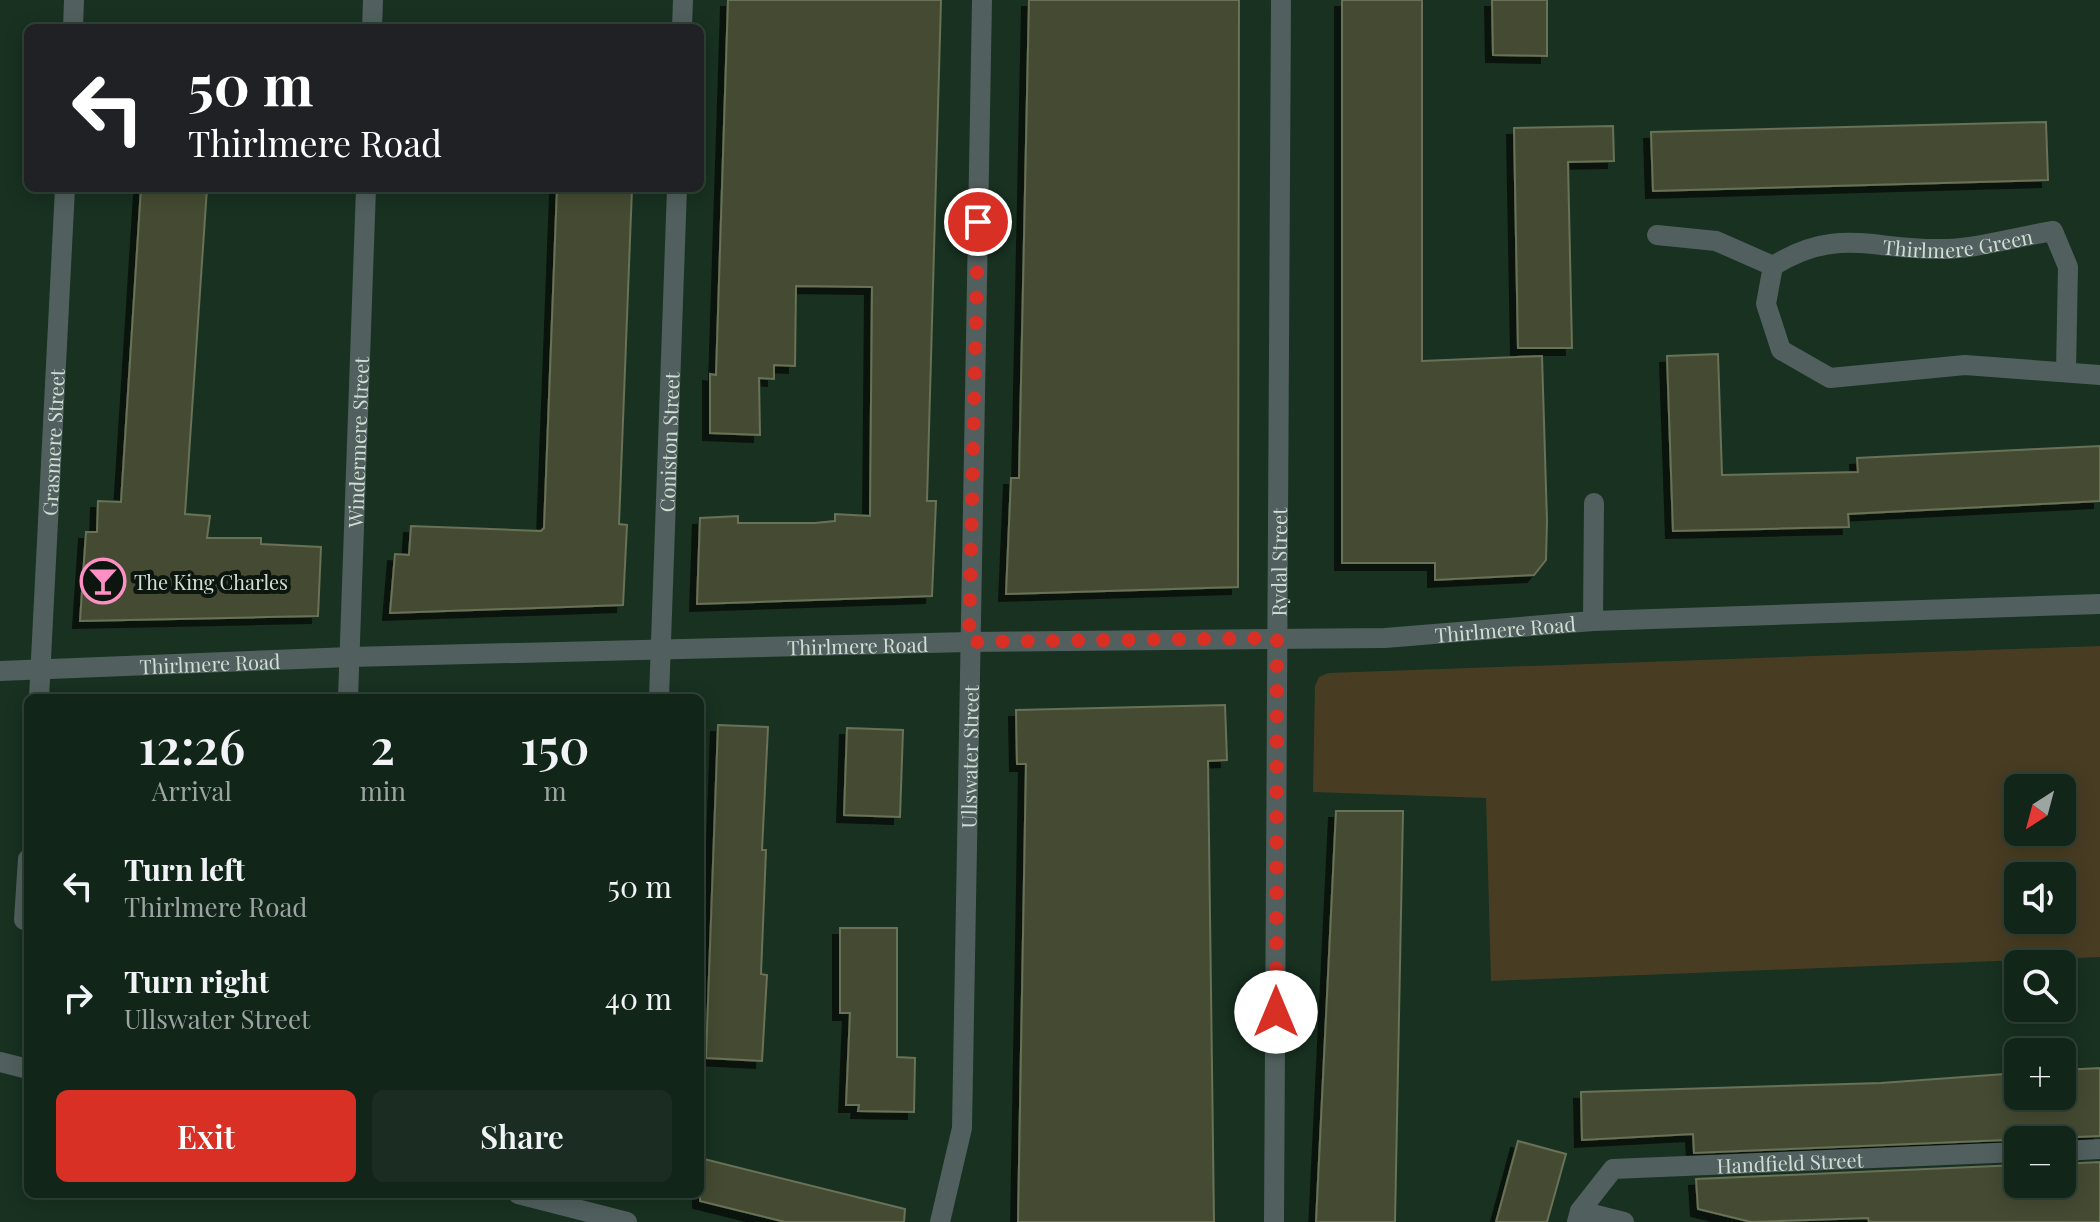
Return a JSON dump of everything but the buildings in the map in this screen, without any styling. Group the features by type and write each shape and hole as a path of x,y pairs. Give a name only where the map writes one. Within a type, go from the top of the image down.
{"street":[{"path":"73,24 74,0"},
{"path":"372,24 373,0"},
{"path":"682,24 683,0"},
{"name":"Ullswater Street","path":"940,1222 962,1128 982,0"},
{"name":"Rydal Street","path":"1274,1222 1281,0"},
{"name":"Grasmere Street","path":"39,694 65,192"},
{"name":"Windermere Street","path":"348,694 366,192"},
{"name":"Coniston Street","path":"659,694 677,192"},
{"name":"Thirlmere Green","path":"1773,266 1801,248 1851,240 1937,250 2053,231 2068,267 2066,370"},
{"path":"1657,235 1716,241 1773,266 1766,304 1781,350 1830,378 1965,365 2066,370 2100,375"},
{"path":"1593,621 1594,503"},
{"name":"Thirlmere Road","path":"0,671 661,649 1385,638 1593,621 2100,604"},
{"path":"0,1062 24,1068"},
{"path":"2076,1150 2100,1149"},
{"name":"Handfield Street","path":"1579,1217 1613,1169 2004,1153"},
{"path":"534,1198 627,1222"},
{"path":"1579,1217 1624,1222"}],"shaded area":[{"path":"2100,646 2100,957 2076,958 2076,950 2004,950 2004,961 1491,981 1486,798 1313,792 1315,686 1319,677 1328,673"}],"place":[{"name":"The King Charles","path":"103,581"}],"route":[{"path":"978,222 969,642 1277,638 1276,1012"}]}
